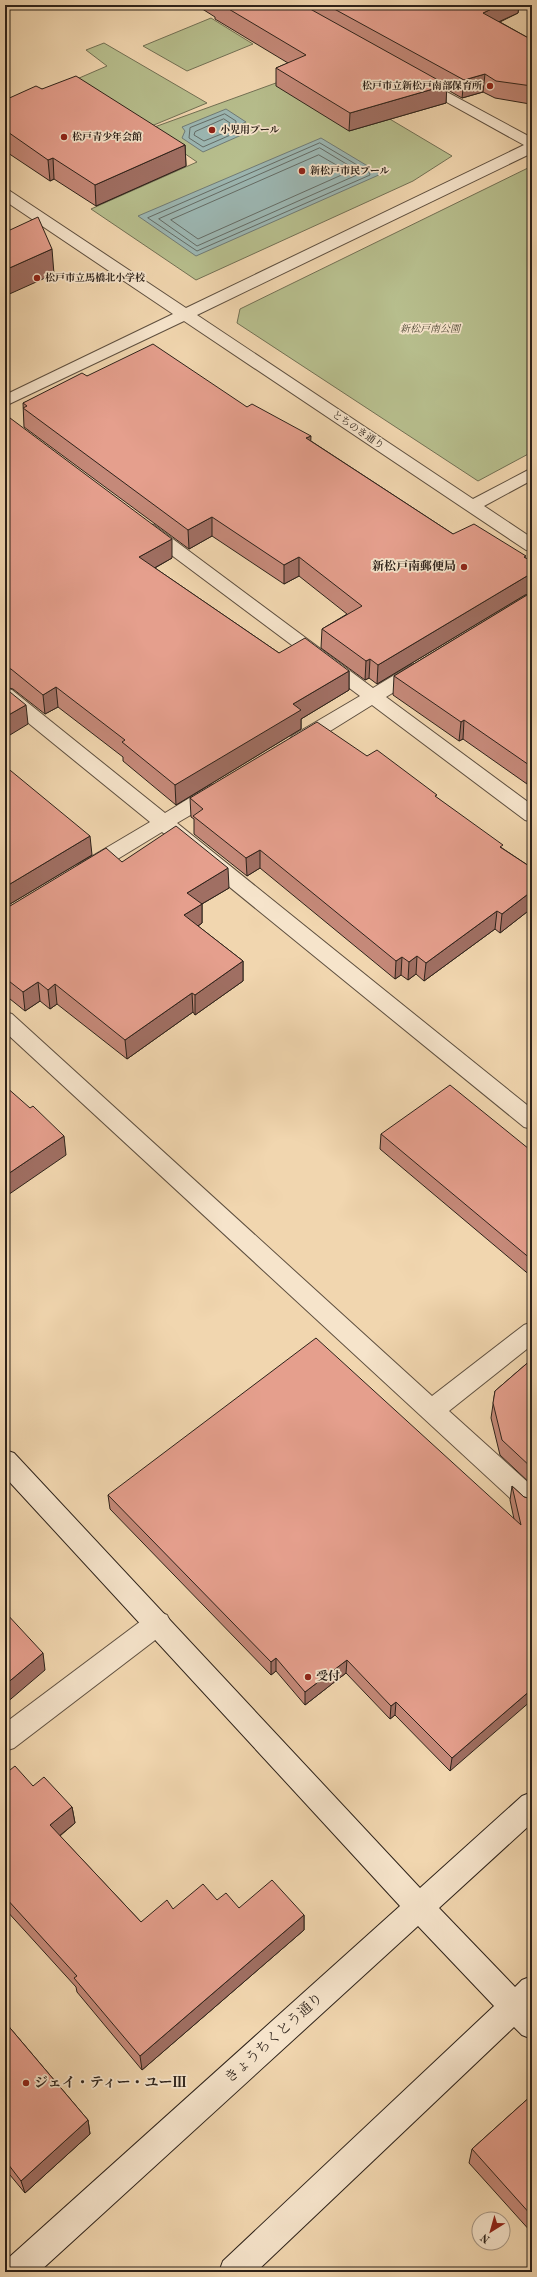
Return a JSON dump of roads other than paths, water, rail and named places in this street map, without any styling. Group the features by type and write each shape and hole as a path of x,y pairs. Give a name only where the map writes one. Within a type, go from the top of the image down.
{"street":[{"path":"407,74 532,145"},
{"path":"5,401 532,145"},
{"name":"とちのき通り","path":"5,194 532,546"},
{"path":"472,506 532,473"},
{"path":"132,517 532,815"},
{"path":"285,749 432,660"},
{"path":"5,694 532,1122"},
{"path":"71,879 231,782"},
{"path":"5,1020 532,1502"},
{"path":"432,1410 532,1332"},
{"path":"5,1460 158,1623 419,1906 526,2007 234,2272"},
{"path":"5,1740 158,1623"},
{"name":"きょうちくとう通り","path":"16,2272 532,1805"}],"water":[{"name":"小児用プール","path":"226,109 246,122 239,125 238,128 246,133 203,152 182,138 185,131 182,127"},
{"path":"321,138 381,174 196,256 138,216"}],"place":[{"name":"松戸市立新松戸南部保育所","path":"490,86"},
{"name":"小児用プール","path":"212,130"},
{"name":"松戸青少年会館","path":"64,137"},
{"name":"新松戸市民プール","path":"302,171"},
{"name":"松戸市立馬橋北小学校","path":"37,278"},
{"name":"新松戸南郵便局","path":"464,567"},
{"name":"受付","path":"308,1677"},
{"name":"ジェイ・ティー・ユーⅢ","path":"26,2083"}],"park label":[{"name":"新松戸南公園","path":"430,329"}]}
